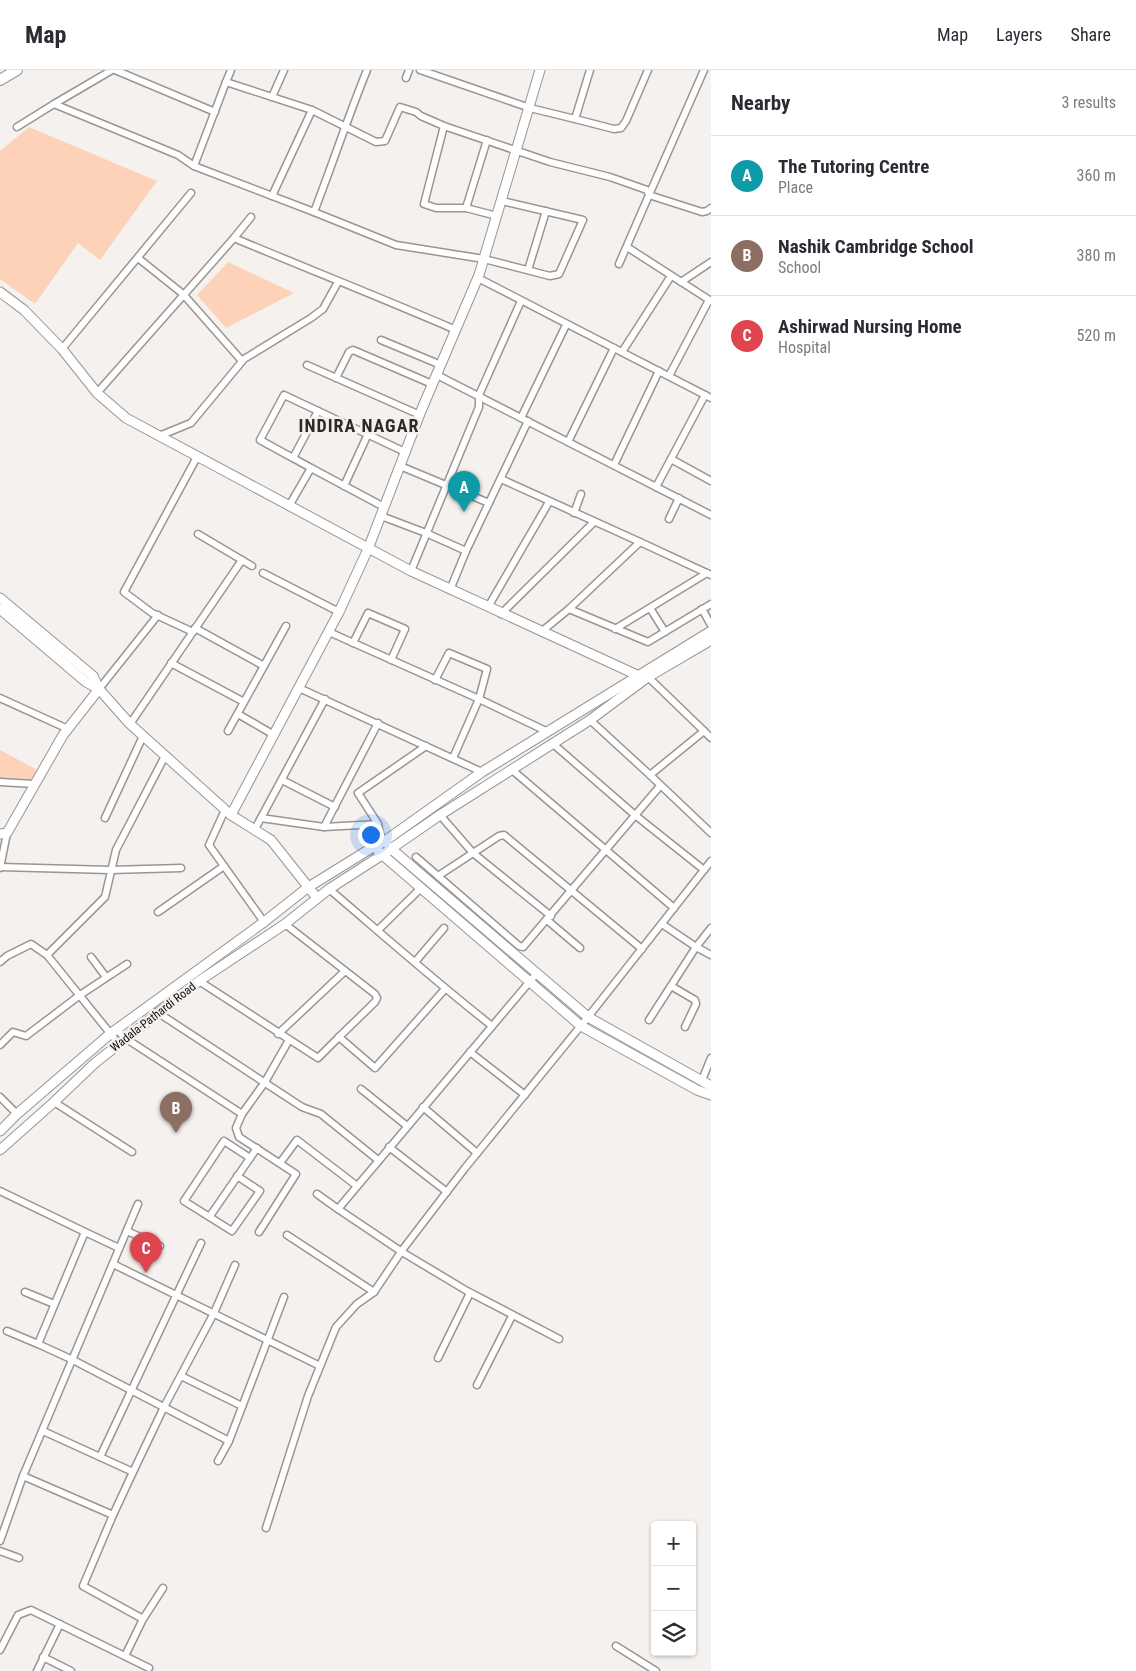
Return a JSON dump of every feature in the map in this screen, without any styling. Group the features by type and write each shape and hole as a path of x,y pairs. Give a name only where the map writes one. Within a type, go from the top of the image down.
{"main road":[{"path":"0,80 17,70"},
{"path":"228,812 300,688 339,612 368,549 432,384 478,278 540,70"},
{"path":"0,292 24,310 62,349 97,393 126,418 411,571 643,678"},
{"path":"0,598 93,676 99,689 130,724 165,756 228,812 271,840 307,888 317,898"},
{"path":"0,609 86,682 99,689"},
{"path":"643,678 711,631"},
{"path":"643,678 711,640"},
{"name":"Wadala-Pathardi Road","path":"0,1150 95,1062 199,981 285,924 328,889 590,720 643,678"},
{"name":"Wadala-Pathardi Road","path":"0,1131 17,1114 113,1032 264,922 307,888 377,845 482,772 643,678"},
{"path":"3,834 68,729 99,689"},
{"path":"377,845 392,849 588,1017 711,1086"},
{"path":"377,845 382,855 581,1026 697,1090 711,1095"}],"street":[{"path":"17,127 114,70 215,112"},
{"path":"194,166 231,70"},
{"path":"272,97 284,70"},
{"path":"314,212 341,140 344,126 367,70"},
{"path":"406,78 409,70"},
{"path":"420,70 530,108 614,129 621,128 648,70"},
{"path":"574,119 590,70"},
{"path":"619,264 704,70"},
{"path":"226,82 312,110 376,142 385,141 400,107 416,112 444,126 550,162 610,177 647,190 649,194 702,212 711,208"},
{"path":"54,104 158,146 178,155 194,166 396,245 484,259 550,276 559,274 583,220 502,201"},
{"path":"272,196 312,110"},
{"path":"444,126 424,204 436,208 466,208 497,216"},
{"path":"466,208 487,140"},
{"path":"62,349 191,193"},
{"path":"528,270 546,211"},
{"path":"97,393 251,217"},
{"path":"234,238 338,282 390,301 456,330"},
{"path":"627,247 710,301 669,376"},
{"path":"138,258 183,294 242,361"},
{"path":"681,282 711,262"},
{"path":"622,352 671,276"},
{"path":"478,278 708,396 656,487"},
{"path":"159,436 191,423 242,361 323,309 338,282"},
{"path":"411,571 479,407 479,396 521,301"},
{"path":"450,590 466,551 501,479 566,324"},
{"path":"381,340 441,365"},
{"path":"568,442 614,348"},
{"path":"336,378 349,352 353,350 432,384"},
{"path":"307,365 420,415"},
{"path":"614,465 659,372"},
{"path":"437,374 711,515"},
{"path":"405,452 284,395 260,440 344,486 382,511 466,551"},
{"path":"293,458 318,411"},
{"path":"344,486 368,434"},
{"path":"197,457 124,592 158,615 194,630 264,666"},
{"path":"671,459 711,480"},
{"path":"400,466 489,503"},
{"path":"289,506 311,468"},
{"path":"501,479 709,574"},
{"path":"574,513 581,494"},
{"path":"669,519 679,498"},
{"path":"488,608 549,502"},
{"path":"501,614 594,522"},
{"path":"198,534 252,566"},
{"path":"541,632 569,609 640,542"},
{"path":"130,724 242,560"},
{"path":"263,573 339,612"},
{"path":"615,629 709,574"},
{"path":"569,609 648,642 711,604"},
{"path":"650,608 665,632"},
{"path":"702,609 711,625"},
{"path":"354,643 368,613 405,629 391,660"},
{"path":"99,689 158,615"},
{"path":"228,731 286,626"},
{"path":"329,632 479,698 548,732"},
{"path":"435,680 449,653 487,670 479,698 452,758"},
{"path":"171,664 244,702"},
{"path":"643,678 711,738"},
{"path":"300,688 482,772"},
{"path":"0,698 68,729"},
{"path":"255,829 325,700"},
{"path":"238,714 274,735"},
{"path":"590,720 711,833"},
{"path":"324,827 378,724"},
{"path":"650,775 704,731"},
{"path":"104,818 143,736"},
{"path":"552,743 635,815 704,870"},
{"path":"358,793 426,746"},
{"path":"47,955 105,896 116,850 165,756"},
{"path":"512,769 674,908"},
{"path":"282,780 335,807"},
{"path":"0,782 34,784"},
{"path":"348,782 358,793 378,824 377,845"},
{"path":"416,857 522,947 525,946 549,918 660,786"},
{"path":"228,812 209,845 264,922"},
{"path":"440,815 473,853 549,918 580,948"},
{"path":"261,818 324,827 378,824"},
{"path":"3,834 0,867 110,870 181,868"},
{"path":"438,876 499,836 504,835 642,949"},
{"path":"266,1528 308,1396 336,1327 357,1304 374,1292 477,1153 711,862"},
{"path":"158,912 224,866"},
{"path":"378,930 420,888"},
{"path":"328,889 445,989 492,1026"},
{"path":"199,981 278,1034 318,1058 376,1002 377,998 375,994 285,924"},
{"path":"662,924 711,955"},
{"path":"415,962 444,928"},
{"path":"649,1020 696,947 711,928"},
{"path":"0,962 7,956 31,944 47,955 122,1041 242,1114"},
{"path":"91,957 106,977"},
{"path":"0,1045 13,1032 26,1036 80,995 126,964"},
{"path":"278,1034 345,971"},
{"path":"338,1209 537,973"},
{"path":"671,986 696,1000 696,1004 685,1027"},
{"path":"338,1037 375,1068 445,989"},
{"path":"157,1012 302,1107 321,1114 378,1160"},
{"path":"259,1232 296,1174 239,1137 236,1128 242,1114 289,1040"},
{"path":"470,1052 525,1095"},
{"path":"702,1080 711,1058"},
{"path":"361,1089 407,1126"},
{"path":"0,1097 17,1114"},
{"path":"54,1102 132,1152"},
{"path":"423,1107 477,1153"},
{"path":"280,1163 297,1140 357,1186"},
{"path":"237,1176 260,1191 232,1231 184,1200 224,1141 250,1158"},
{"path":"389,1147 447,1192"},
{"path":"210,1216 257,1148"},
{"path":"0,1191 119,1248"},
{"path":"317,1194 402,1252 470,1293 558,1339"},
{"path":"0,1541 24,1476 138,1204"},
{"path":"127,1231 160,1246"},
{"path":"38,1344 85,1232"},
{"path":"286,1235 374,1292"},
{"path":"100,1456 201,1243"},
{"path":"113,1264 320,1366"},
{"path":"143,1619 83,1586 133,1472 164,1407 214,1313 235,1264"},
{"path":"25,1292 54,1304"},
{"path":"438,1358 470,1293"},
{"path":"218,1461 229,1441 284,1297"},
{"path":"477,1385 512,1316"},
{"path":"7,1331 73,1360 229,1441"},
{"path":"181,1376 242,1406"},
{"path":"43,1431 133,1472"},
{"path":"24,1476 113,1515"},
{"path":"0,1551 19,1558"},
{"path":"125,1656 143,1619 163,1588"},
{"path":"0,1650 18,1615 31,1610 149,1668"},
{"path":"36,1671 60,1624"},
{"path":"616,1646 656,1671"},
{"path":"44,1657 71,1671"}],"shaded area":[{"path":"29,127 157,181 100,260 78,243 35,304 0,279 0,151"},
{"path":"228,262 294,293 226,328 197,295"},
{"path":"0,750 41,772 34,784 0,782"}],"place":[{"name":"The Tutoring Centre","path":"464,512"},
{"name":"Nashik Cambridge School","path":"176,1133"},
{"name":"Ashirwad Nursing Home","path":"146,1273"}],"district":[{"name":"INDIRA NAGAR","path":"359,426"}]}
